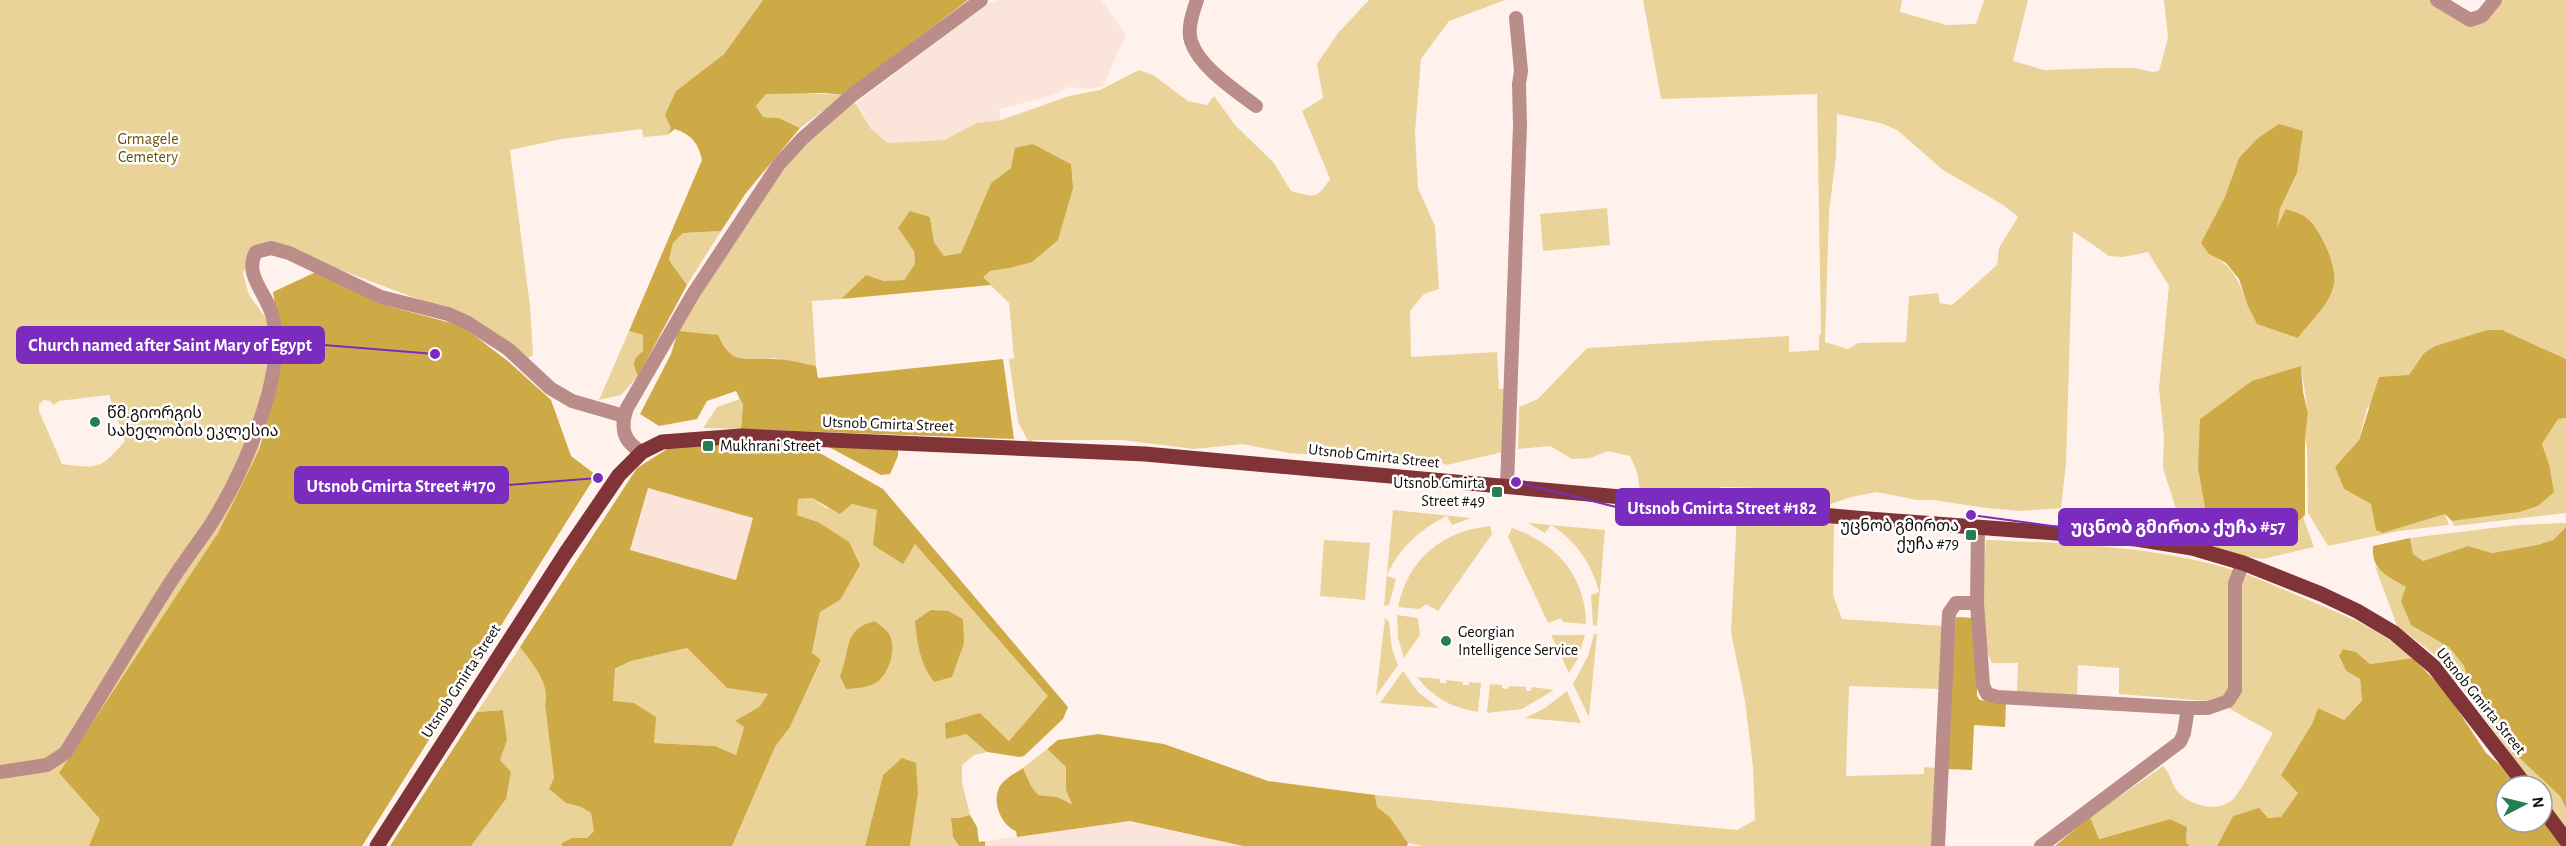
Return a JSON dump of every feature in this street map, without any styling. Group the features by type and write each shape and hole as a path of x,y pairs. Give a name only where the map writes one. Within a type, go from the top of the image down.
{"main road":[{"name":"Utsnob Gmirta Street","path":"377,846 600,500 619,475 642,452 662,442 732,436 1156,454 2136,539 2192,548 2243,563 2321,594 2357,611 2394,633 2434,667 2517,774"},
{"path":"2554,824 2566,840"}],"street":[{"path":"642,452 634,448 625,437 624,416 693,294 779,164 802,139 851,96 981,0"},
{"path":"1197,0 1190,24 1191,41 1210,70 1256,106"},
{"path":"2437,0 2470,20 2482,16 2495,0"},
{"path":"1507,486 1520,126 1521,71 1516,18"},
{"path":"0,772 47,765 65,753 171,580 210,525 239,473 252,444 268,393 274,358 274,322 268,299 251,269 251,261 256,252 271,248 289,253 381,297 448,314 468,323 508,349 550,388 572,401 624,416"},
{"path":"1978,527 1977,603 1983,685 1984,690 1991,696 2188,708 2208,708 2228,701 2235,690 2235,583 2243,563"},
{"path":"1938,846 1948,613 1956,603 1977,603"},
{"path":"2041,846 2180,742 2184,733 2188,708"}],"shaded area":[{"path":"763,0 968,0 844,95 766,94 756,106 763,117 779,118 800,128 746,193 721,231 683,233 673,243 669,260 687,285 638,376 634,362 643,351 643,335 629,331 702,160 696,144 686,134 675,129 667,135 671,128 665,115 676,91 724,54"},
{"path":"998,0 1101,0 1126,34 1103,86 1088,89 1068,87 1050,96 999,109 1001,120 977,123 944,140 888,143 871,129 856,103 987,4"},
{"path":"2279,124 2303,131 2297,173 2280,209 2277,227 2286,209 2310,221 2326,246 2334,275 2329,298 2298,338 2257,324 2247,304 2239,279 2226,263 2209,254 2201,243 2224,199 2239,158 2258,138"},
{"path":"1033,144 1071,164 1073,188 1058,240 1032,262 990,271 983,277 991,285 841,299 866,275 884,281 904,280 915,264 914,251 898,228 910,211 930,217 934,242 944,256 961,253 991,183 1011,168 1015,148"},
{"path":"320,270 388,306 462,326 509,362 551,400 571,456 596,475 362,846 89,846 100,819 59,773 218,533 259,450 278,379 278,324 273,292"},
{"path":"2487,330 2502,330 2566,359 2566,418 2558,419 2542,444 2549,464 2554,492 2538,506 2520,512 2452,521 2445,514 2383,533 2376,530 2371,504 2344,489 2335,467 2359,440 2379,377 2409,375 2424,353 2435,346"},
{"path":"678,331 718,335 729,352 740,358 784,360 816,366 818,378 1003,359 1014,439 741,429 743,405 736,391 707,401 697,419 659,426 640,414 671,354"},
{"path":"2301,366 2303,392 2308,413 2305,439 2305,515 2281,538 2248,542 2208,524 2198,468 2200,419 2252,381"},
{"path":"804,444 883,489 1068,707 1063,719 1024,756 1019,757 987,752 966,734 946,739 945,723 980,713 1009,741 1048,696 915,544 903,564 873,545 877,510 852,504 840,514 812,498 798,499 797,515 818,522 849,542 860,565 840,600 820,612 812,653 821,660 790,727 775,747 732,846 562,846 562,843 572,838 587,838 594,831 591,813 581,807 566,803 549,789 554,778 545,689 535,667 520,647 637,468 672,446","holes":["648,488 753,518 736,580 630,550","687,648 727,688 768,694 759,707 735,721 744,727 736,755 715,746 654,743 656,717 634,703 613,701 615,669 631,661"]},
{"path":"827,446 898,449 898,456 890,474 881,475"},
{"path":"648,488 753,518 736,580 630,550"},
{"path":"2566,527 2566,808 2554,790 2554,774 2536,774 2513,752 2507,734 2471,688 2464,666 2450,648 2411,625 2401,601 2406,587 2378,567 2373,554 2373,546 2410,538 2413,554 2423,561 2468,546 2492,553 2553,540"},
{"path":"931,610 948,611 963,619 964,643 952,677 934,682 922,661 915,621"},
{"path":"1956,617 1976,618 1977,696 1980,700 2006,703 2005,727 1974,725 1972,770 1945,769"},
{"path":"875,621 888,632 891,639 892,652 889,666 875,683 846,689 840,676 850,641 858,629"},
{"path":"2343,649 2356,652 2370,664 2413,658 2446,692 2486,753 2507,774 2494,774 2494,834 2553,834 2562,846 2217,846 2233,816 2259,808 2268,818 2281,817 2298,793 2281,775 2312,724 2318,708 2344,720 2362,700 2360,679 2346,671 2339,656"},
{"path":"503,710 507,740 500,760 511,772 506,799 471,846 390,846 477,712"},
{"path":"1098,734 1164,744 1268,781 1375,795 1377,807 1390,817 1408,843 1407,846 1243,846 1130,821 1017,837 1016,831 1002,818 997,805 997,792 1002,783 1023,768 1038,795 1057,797 1072,804 1066,790 1066,767 1047,749 1058,740"},
{"path":"902,758 916,763 918,794 910,846 865,846 883,775"},
{"path":"970,815 977,827 979,842 985,841 985,846 959,846 953,837 951,818"},
{"path":"2090,817 2099,839 2170,819 2187,827 2186,843 2190,846 2055,846"},
{"path":"1130,821 1243,846 985,846 985,841"}],"green space":[{"name":"Grmagele Cemetery","path":"0,0 763,0 724,54 676,91 671,128 667,135 643,137 642,129 562,139 510,150 530,306 533,355 526,359 444,309 317,261 257,248 243,273 249,295 268,321 266,382 259,450 218,533 89,846 0,846","holes":["109,395 125,441 110,457 98,465 62,464 39,411 39,405 43,400 50,401 54,405 59,401"]},
{"path":"1369,0 1505,0 1449,21 1421,59 1415,132 1418,188 1435,226 1439,289 1424,294 1410,311 1411,357 1497,352 1499,389 1506,389 1503,452 1447,465 1430,457 1411,462 1289,453 1243,444 1194,449 1122,440 1033,440 1029,443 1018,422 1009,359 1014,358 1009,303 982,277 990,271 1010,268 1071,164 1033,144 1011,168 991,183 961,253 944,256 934,242 930,217 914,251 915,264 904,280 884,281 866,275 841,299 812,301 816,366 773,358 739,360 724,350 678,331 748,217 791,159 854,101 871,129 888,143 944,140 977,123 1001,120 1069,96 1100,90 1139,70 1153,75 1188,101 1207,105 1214,96 1235,125 1274,163 1291,191 1310,195 1318,194 1330,179 1302,111 1323,98 1317,64 1338,33"},
{"path":"1643,0 1902,0 1900,12 1947,25 1976,24 1984,0 2028,0 2013,61 2044,70 2135,68 2152,72 2159,71 2168,38 2164,0 2437,0 2470,20 2499,0 2566,0 2566,359 2501,330 2487,330 2435,346 2424,353 2409,375 2367,408 2359,440 2335,467 2344,489 2371,504 2383,533 2445,514 2449,525 2399,531 2328,546 2308,513 2305,439 2308,413 2301,366 2281,538 2303,517 2314,547 2262,559 2248,557 2181,536 2063,526 2064,508 2184,518 2176,509 2163,468 2164,437 2159,388 2169,286 2148,252 2123,257 2109,256 2073,231 2066,463 2061,508 2021,511 1986,508 1933,500 1917,500 1876,492 1828,505 1781,497 1760,488 1723,487 1693,492 1666,488 1640,491 1637,472 1630,456 1608,451 1590,458 1572,459 1550,446 1518,449 1519,407 1538,399 1587,348 1789,336 1789,352 1819,350 1819,335 1821,334 1817,94 1661,99","holes":["1837,114 1881,123 1897,130 1943,170 2003,205 2018,217 1999,248 1997,265 1952,305 1940,303 1938,293 1909,296 1906,342 1858,343 1848,349 1825,342 1829,212 1836,156","2239,158 2297,173 2280,209 2276,231 2323,307 2310,321 2247,304 2234,274 2209,254 2215,216 2224,199"]},
{"path":"777,92 844,95 800,128 779,118 763,117 756,106 766,94"},
{"path":"1607,208 1610,245 1543,251 1540,214"},
{"path":"721,231 687,285 669,260 673,243 683,233"},
{"path":"629,331 643,335 643,351 634,362 638,376 621,395 599,400"},
{"path":"740,399 743,405 741,429 703,428 717,407"},
{"path":"2566,418 2566,513 2454,526 2452,521 2520,512 2539,506 2549,464 2542,444 2558,419"},
{"path":"812,498 826,508 852,504 878,510 914,543 1049,696 1009,741 980,713 966,734 987,752 974,755 962,765 962,782 970,815 960,819 951,818 953,837 959,846 910,846 918,794 883,775 865,846 732,846 775,747 790,727 821,661 812,654 820,612 840,600 818,522 796,515 798,499"},
{"path":"1393,510 1471,518 1452,525 1447,516 1429,526 1405,547 1388,573 1387,576 1396,579 1389,605 1384,606"},
{"path":"1737,515 1834,523 1833,595 1842,619 1943,626 1939,689 1849,686 1846,776 1924,774 1924,767 1936,768 1932,846 1423,846 1408,843 1390,817 1377,807 1375,795 1737,830 1755,820 1753,767 1745,701 1731,632"},
{"path":"1528,523 1551,525 1545,533"},
{"path":"2566,523 2566,527 2553,540 2537,545 2492,553 2468,546 2423,561 2413,554 2410,538 2517,525"},
{"path":"1551,525 1605,530 1597,626 1593,625 1591,595 1599,592 1592,572 1582,554 1568,538"},
{"path":"1490,526 1492,534 1438,611 1426,604 1420,609 1398,607 1410,575 1430,550 1457,534"},
{"path":"1512,528 1542,543 1566,564 1581,591 1586,624 1563,622 1561,618 1548,623 1508,537"},
{"path":"1324,540 1370,543 1365,600 1320,596"},
{"path":"1986,540 2109,547 2170,555 2230,569 2362,624 2389,639 2413,658 2370,664 2356,652 2343,649 2339,657 2346,671 2360,679 2362,699 2344,720 2318,708 2312,724 2298,793 2281,818 2233,816 2217,846 2186,844 2187,827 2170,819 2098,839 2090,817 2163,766 2174,787 2184,798 2211,807 2231,801 2273,733 2230,709 2224,695 2207,701 2119,694 2119,668 2078,665 2077,695 2017,693 2018,663 1992,663 1987,651 1982,620"},
{"path":"2375,566 2406,587 2431,637 2450,648 2464,666 2471,688 2507,734 2513,752 2536,774 2525,774 2468,695 2435,655 2397,626"},
{"path":"1397,615 1418,618 1420,635 1404,658 1398,638"},
{"path":"1385,618 1389,622 1392,649 1398,665 1376,696"},
{"path":"1594,634 1597,634 1589,717 1573,684 1588,656"},
{"path":"1551,635 1585,635 1577,660 1569,673"},
{"path":"520,647 535,667 545,689 554,778 549,789 566,803 581,807 591,813 595,830 587,838 572,838 562,846 471,846 506,799 500,760 507,740 503,710 477,712"},
{"path":"687,648 727,688 769,694 759,707 736,721 744,727 736,755 715,746 654,743 613,701 615,670 631,661"},
{"path":"1403,671 1418,692 1439,708 1380,703"},
{"path":"1417,677 1440,679 1440,683 1446,683 1446,680 1463,682 1463,685 1469,685 1469,682 1481,683 1478,712 1444,701 1430,691"},
{"path":"1490,684 1502,685 1502,688 1508,689 1509,686 1526,687 1526,691 1531,691 1532,687 1554,690 1522,709 1487,713"},
{"path":"1567,691 1581,723 1525,718 1545,708"},
{"path":"1047,749 1066,767 1066,790 1073,804 1057,797 1038,795 1031,786 1023,768"},
{"path":"2554,790 2566,808 2566,829 2554,813"}],"place":[{"name":"Church named after Saint Mary of Egypt","path":"435,354"},
{"name":"წმ.გიორგის სახელობის ეკლესია","path":"95,422"},
{"name":"Mukhrani Street","path":"708,446"},
{"name":"Utsnob Gmirta Street #170","path":"598,478"},
{"name":"Utsnob Gmirta Street #182","path":"1516,482"},
{"name":"Utsnob Gmirta Street #49","path":"1497,492"},
{"name":"უცნობ გმირთა ქუჩა #57","path":"1971,515"},
{"name":"უცნობ გმირთა ქუჩა #79","path":"1971,535"},
{"name":"Georgian Intelligence Service","path":"1446,641"}]}
